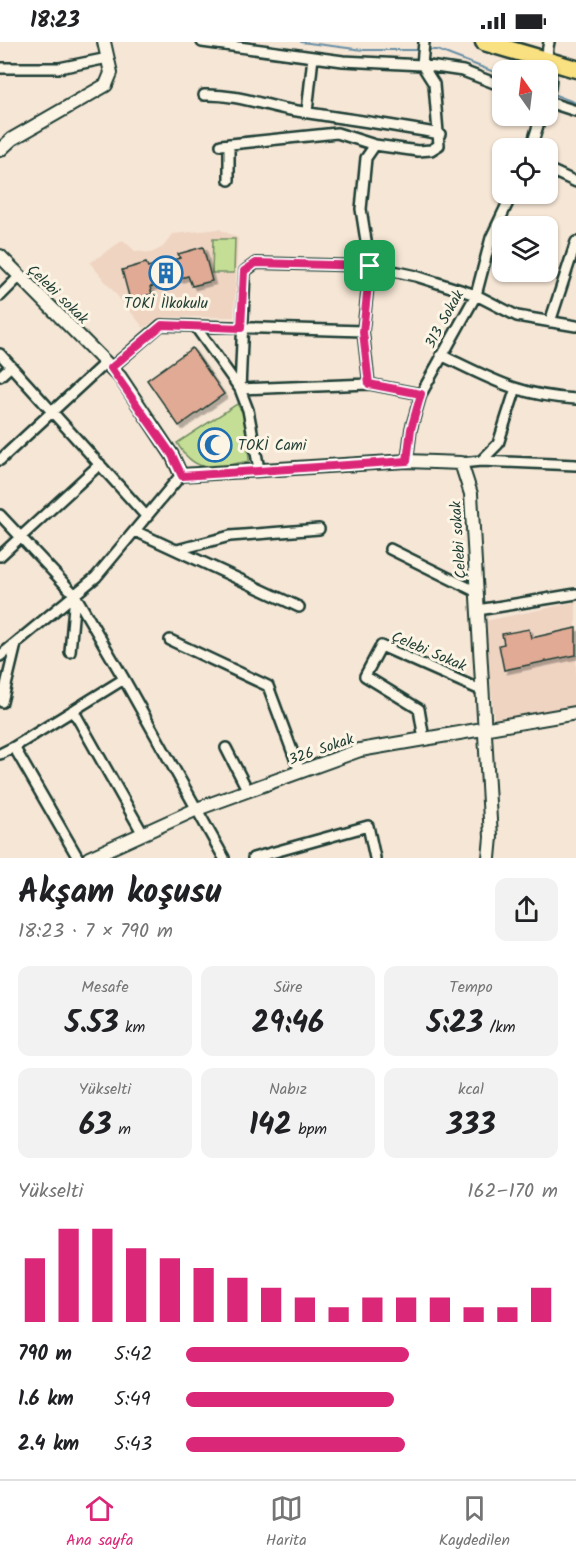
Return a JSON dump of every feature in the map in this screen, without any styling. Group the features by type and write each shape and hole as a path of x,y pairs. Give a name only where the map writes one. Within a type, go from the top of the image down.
{"highway":[{"path":"484,42 543,60"},
{"path":"558,64 576,69"}],"street":[{"path":"0,150 12,139 106,85 111,73 104,42"},
{"path":"201,42 313,57 422,65 463,71 492,82"},
{"path":"230,180 225,144 337,133 375,145 418,151 431,150 439,145 440,134 434,84 422,65 424,42"},
{"path":"546,60 549,42"},
{"path":"307,112 313,57"},
{"path":"0,68 59,68 108,58"},
{"path":"558,81 576,69"},
{"path":"204,95 222,94 307,112 440,134"},
{"path":"558,105 576,111"},
{"path":"369,384 363,332 370,266 362,209 366,158 375,145"},
{"path":"558,174 576,183"},
{"name":"313 Sokak","path":"407,461 411,429 421,394 476,295 491,238 507,204"},
{"path":"550,322 576,242"},
{"name":"Çelebi sokak","path":"0,256 108,365 172,455 182,476"},
{"path":"240,389 244,271 256,263 370,266 416,276 476,295 517,316 576,326"},
{"path":"0,296 19,277"},
{"path":"0,460 108,365 162,325 363,332"},
{"path":"195,326 240,389 248,410 259,469"},
{"path":"0,354 147,517"},
{"path":"441,355 514,391 549,398 576,399"},
{"path":"0,376 11,366"},
{"path":"240,389 369,384 421,394"},
{"path":"481,461 498,444 514,391"},
{"path":"0,656 96,578 182,476 259,469 407,461 576,465"},
{"name":"Çelebi sokak","path":"461,463 471,494 491,837 489,858"},
{"path":"0,556 100,464"},
{"path":"0,515 75,595 224,858"},
{"path":"177,550 230,536 319,529"},
{"path":"135,531 298,607"},
{"path":"390,549 477,592"},
{"path":"478,610 576,594"},
{"path":"70,652 75,595"},
{"path":"170,640 268,686 300,772"},
{"path":"2,702 16,644"},
{"name":"Çelebi Sokak","path":"424,739 419,709 365,676 381,646 483,691"},
{"path":"0,754 124,679"},
{"path":"73,710 143,834"},
{"name":"326 Sokak","path":"88,858 197,809 360,750 576,713"},
{"path":"0,743 14,747 78,858"},
{"path":"226,748 248,791"},
{"path":"253,858 368,826 375,858"}],"shaded area":[{"path":"219,229 238,238 234,317 168,317 157,319 144,328 90,263 123,240 135,251 151,253 163,247 173,234"},
{"path":"576,602 576,706 494,720 485,621"}],"green space":[{"path":"213,239 235,239 234,273 212,273"},
{"path":"237,404 246,417 249,461 208,467 192,461 184,454 177,443"}],"building":[{"name":"TOKİ İlkokulu","path":"203,247 212,281 192,286 188,276 150,287 152,294 130,300 122,270 146,263 148,267 180,258 178,254"},
{"path":"192,348 224,394 179,426 147,380"},
{"name":"TOKİ Cami","path":"215,438 223,446 215,454 207,446"},
{"path":"576,628 576,655 504,670 499,645 504,644 502,634 529,629 531,638"}],"waterway":[{"path":"301,42 363,50 421,50"},
{"path":"427,50 437,50 492,71"},
{"path":"558,96 576,103"}],"place":[{"name":"TOKİ İlkokulu","path":"166,273"},
{"name":"TOKİ Cami","path":"215,445"}],"route":[{"path":"256,263 370,266 363,332 369,384 421,394 411,429 407,461 259,469 182,476 172,455 120,377 111,368 162,325 241,328 244,271 256,263"}]}
